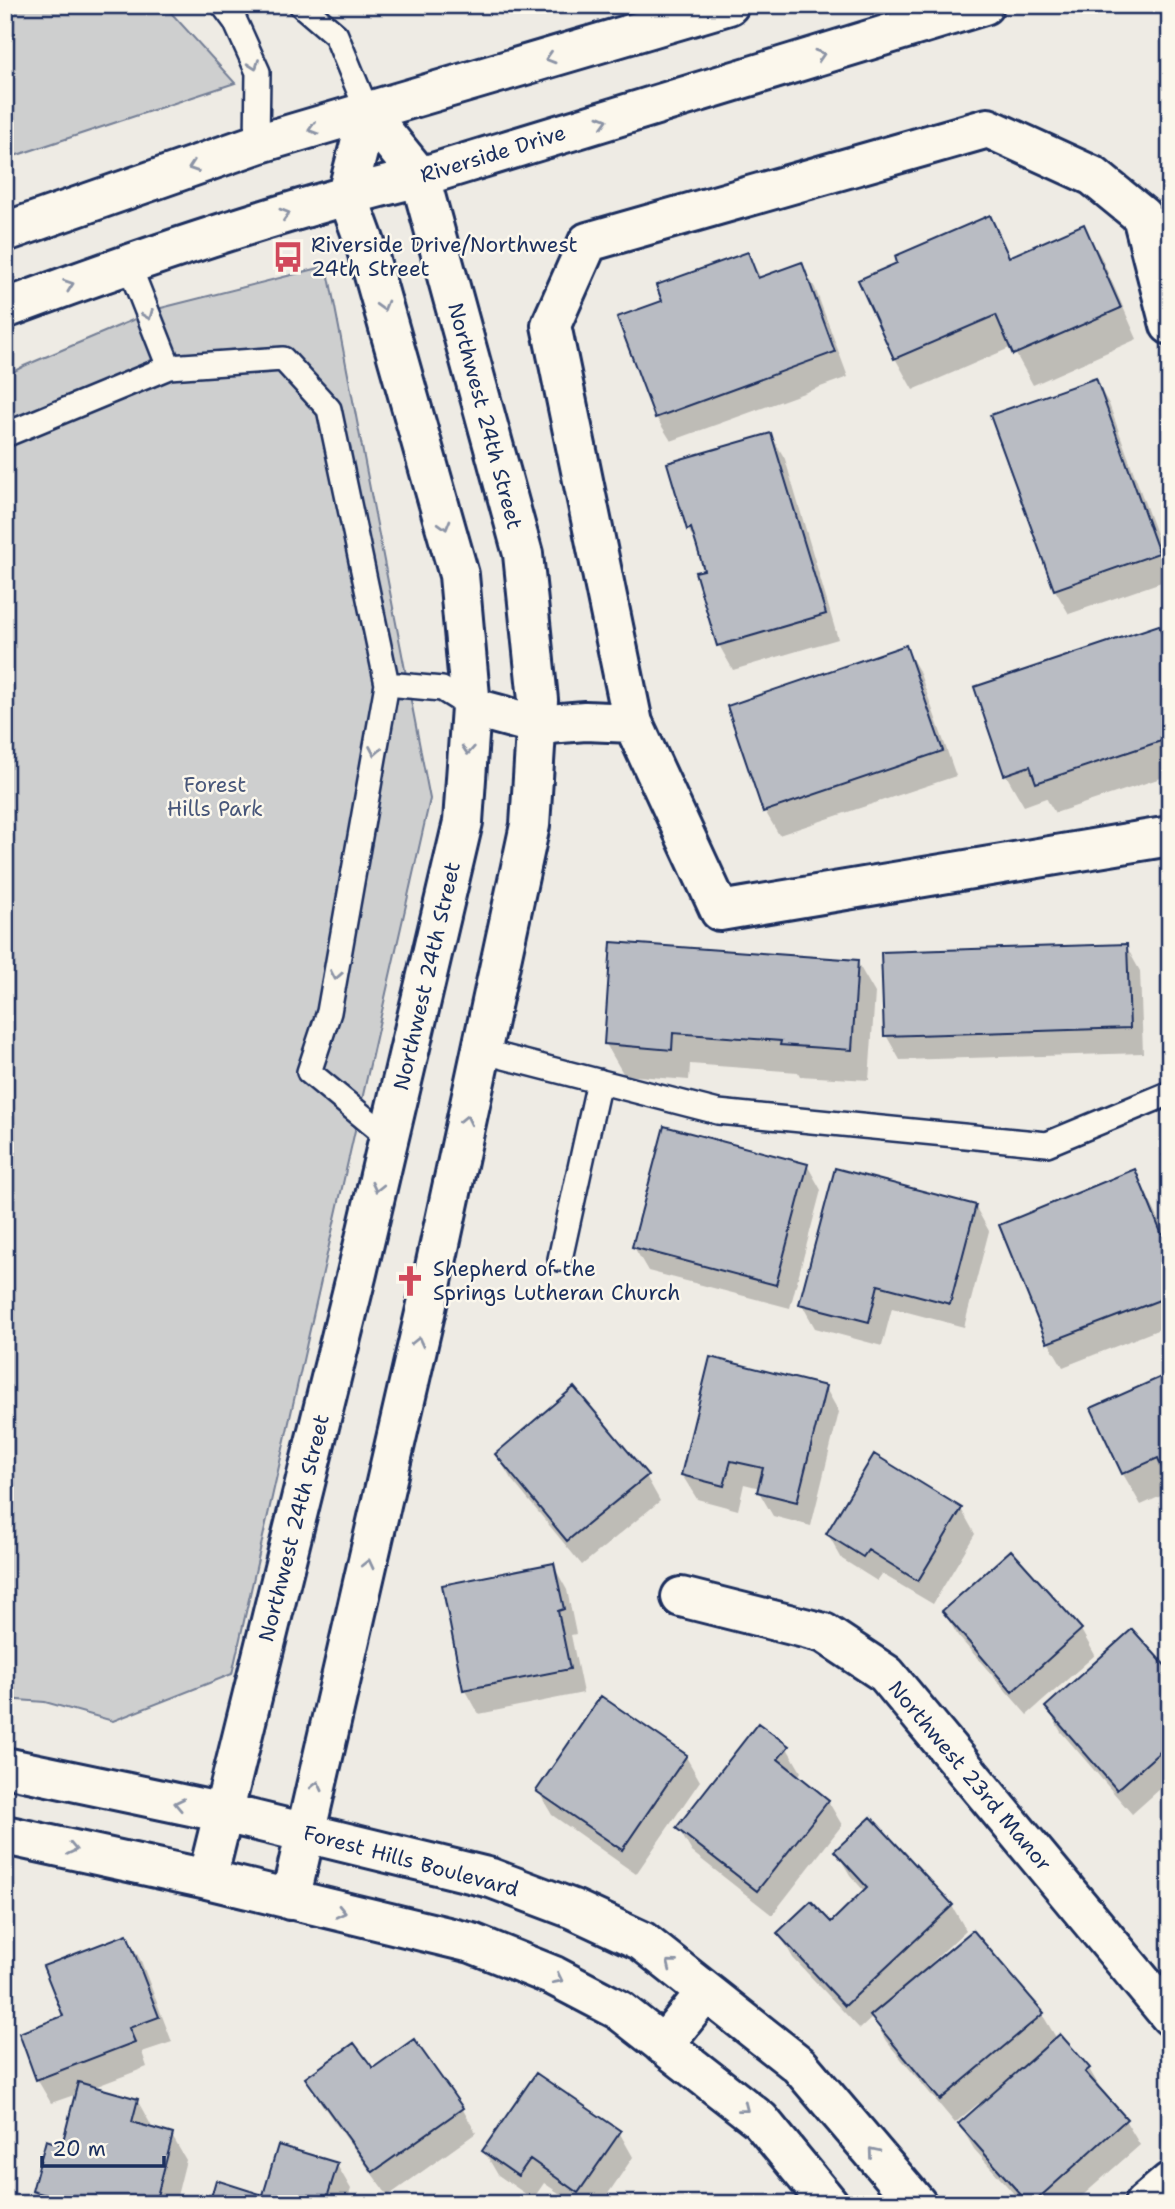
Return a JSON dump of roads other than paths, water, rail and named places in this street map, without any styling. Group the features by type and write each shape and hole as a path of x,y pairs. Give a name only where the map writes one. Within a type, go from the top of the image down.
{"street":[{"path":"5,232 257,144 729,5"},
{"name":"Riverside Drive","path":"5,309 128,263 347,194 420,177 984,5"},
{"path":"347,194 368,113"},
{"name":"Northwest 24th Street","path":"290,1900 426,1309 530,825 537,725 538,700 523,554 420,177 368,113"},
{"path":"1170,325 1142,216 1093,176 988,128 588,242 551,325 634,723 720,911 1170,836"},
{"name":"Northwest 24th Street","path":"207,1879 389,1138 463,822 471,707 460,575 365,243 347,194"},
{"path":"471,707 537,725 585,721 634,723"},
{"name":"Northwest 23rd Manor","path":"681,1597 824,1633 886,1675 1170,2016"},
{"name":"Forest Hills Boulevard","path":"5,1767 224,1813 491,1878 573,1909 642,1941 799,2065 917,2204"},
{"path":"5,1835 207,1879 472,1943 554,1976 618,2010 760,2120 829,2204"},
{"path":"663,2045 706,1992"},
{"path":"1144,2204 1170,2182"}],"lane":[{"path":"223,5 235,21 258,72 257,144"},
{"path":"301,5 336,35 368,113"},
{"path":"128,263 169,367"},
{"path":"5,435 169,367 283,359 329,409 387,684 329,1012 309,1072 389,1138"},
{"path":"387,684 442,689 471,707"},
{"path":"481,1051 718,1112 1047,1144 1170,1093"},
{"path":"560,1259 599,1081"}],"place":[{"name":"Riverside Drive/Northwest 24th Street","path":"288,257"},
{"name":"Shepherd of the Springs Lutheran Church","path":"410,1281"}],"park label":[{"name":"Forest Hills Park","path":"215,797"}]}
